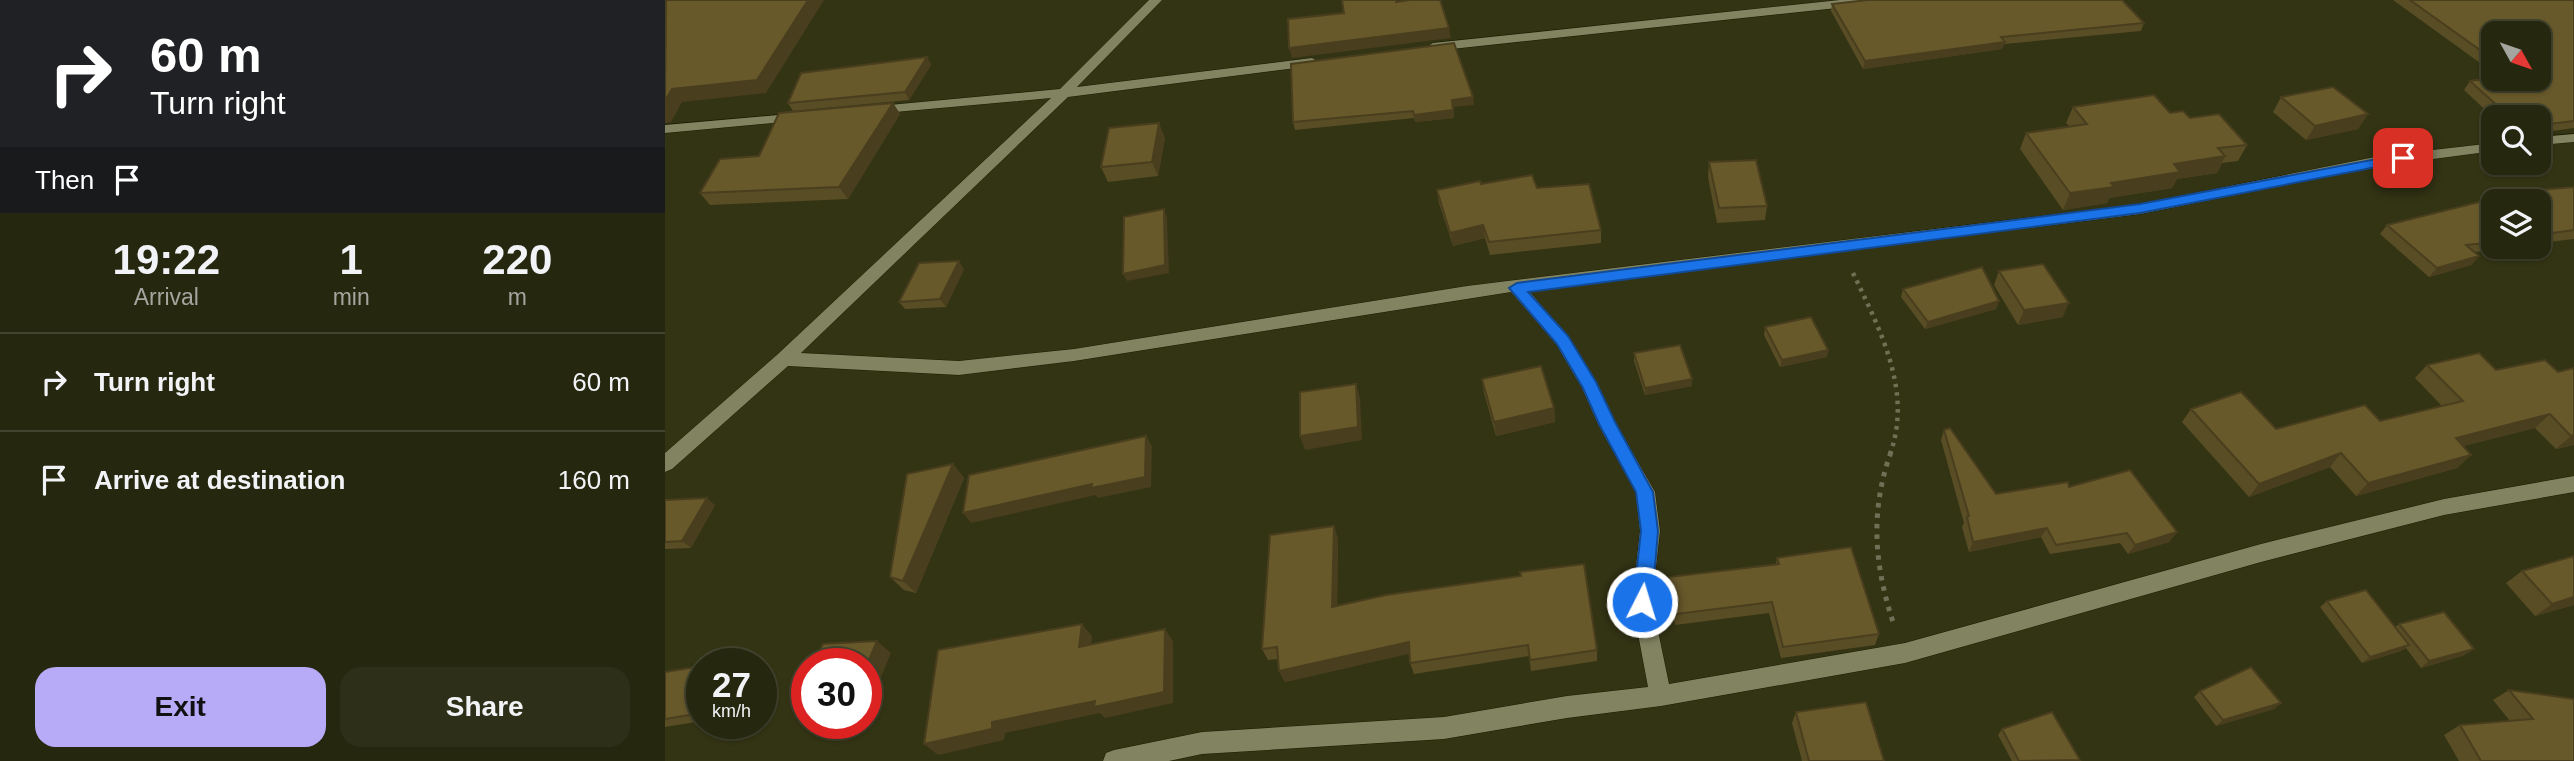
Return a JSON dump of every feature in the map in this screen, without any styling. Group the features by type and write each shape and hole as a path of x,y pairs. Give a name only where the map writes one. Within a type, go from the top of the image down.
{"street":[{"path":"669,458 784,359 1064,93 1156,0"},
{"path":"1421,49 1875,0"},
{"path":"858,111 1064,93 1325,61"},
{"path":"665,128 816,115"},
{"path":"2551,140 2574,138"},
{"path":"784,359 959,368 1074,355 1467,292 1517,288 2140,209 2380,160 2481,148"},
{"path":"1517,288 1562,340 1590,386 1607,424 1645,492 1650,531 1642,602 1661,696"},
{"path":"1114,761 1202,743 1444,728 1567,706 1661,696 1905,653 2274,549 2444,507 2574,485"}],"path":[{"path":"1840,247 1879,330 1898,395 1899,419 1880,483 1875,542 1882,592 1905,653"}],"building":[{"path":"666,0 808,0 757,80 672,89 665,101"},
{"path":"1342,0 1440,0 1449,28 1289,48 1288,19 1344,13"},
{"path":"1868,0 2122,0 2144,23 2001,37 2005,42 1865,61 1832,4"},
{"path":"2410,0 2574,0 2574,121 2551,124 2551,105 2497,105 2481,91 2551,91 2551,21 2481,21 2481,51"},
{"path":"1454,43 1473,97 1452,100 1453,110 1293,122 1291,64"},
{"path":"927,57 905,92 788,103 801,73"},
{"path":"2481,80 2481,91 2470,81"},
{"path":"2333,87 2368,114 2315,126 2281,97"},
{"path":"2154,95 2170,113 2183,111 2190,118 2219,114 2247,145 2218,148 2225,156 2174,164 2180,172 2111,183 2114,187 2070,193 2026,133 2087,124 2073,107"},
{"path":"893,103 839,187 700,193 720,159 759,156 779,113"},
{"path":"1159,123 1152,162 1101,167 1109,128"},
{"path":"1756,160 1767,206 1719,208 1709,162"},
{"path":"1532,175 1537,188 1589,184 1601,230 1489,242 1483,225 1450,233 1437,190 1480,181 1481,184"},
{"path":"2574,187 2574,230 2551,233 2551,189"},
{"path":"2481,202 2481,243 2466,245 2479,256 2437,268 2387,225"},
{"path":"1164,209 1165,265 1123,274 1124,217"},
{"path":"959,261 940,299 899,302 919,263"},
{"path":"2043,264 2069,303 2024,310 1999,271"},
{"path":"1982,267 1999,301 1928,322 1903,289"},
{"path":"1811,317 1828,350 1782,360 1765,327"},
{"path":"1680,345 1692,379 1645,388 1634,353"},
{"path":"2479,353 2496,370 2545,360 2558,372 2574,368 2574,435 2571,436 2550,414 2456,438 2471,455 2368,483 2341,453 2259,484 2191,409 2241,392 2276,429 2365,405 2380,421 2463,401 2427,365"},
{"path":"1541,366 1554,408 1494,422 1482,379"},
{"path":"1356,384 1358,427 1300,436 1300,392"},
{"path":"1950,428 1996,494 2068,482 2069,487 2130,470 2177,532 2135,545 2127,533 2056,545 2047,528 1973,542 1967,517 1969,516 1944,430"},
{"path":"1146,436 1145,477 1091,488 1092,484 963,513 969,475"},
{"path":"953,464 903,581 890,577 907,474"},
{"path":"707,498 682,541 665,542 665,500"},
{"path":"1334,526 1332,607 1386,595 1521,576 1520,572 1584,564 1597,650 1530,660 1528,645 1410,663 1409,642 1279,671 1277,647 1262,649 1270,535"},
{"path":"1851,547 1879,634 1783,647 1772,602 1676,614 1669,577 1779,564 1777,558"},
{"path":"2574,556 2574,597 2552,604 2522,571"},
{"path":"2366,590 2409,645 2370,657 2327,601"},
{"path":"2444,612 2474,649 2429,661 2399,624"},
{"path":"1082,624 1079,647 1165,629 1164,692 1094,707 1095,701 992,722 992,729 924,744 938,650"},
{"path":"877,641 874,648 821,648 823,644"},
{"path":"2251,667 2281,703 2223,720 2200,691"},
{"path":"686,669 686,716 665,719 665,672"},
{"path":"2509,690 2574,699 2574,761 2481,761 2460,725 2533,719"},
{"path":"1866,702 1884,761 1809,761 1796,712"},
{"path":"2052,712 2080,760 2019,761 2002,729"}],"route":[{"path":"1642,602 1650,531 1645,492 1607,424 1590,386 1562,340 1517,288 2140,209 2380,160 2403,158"}]}
